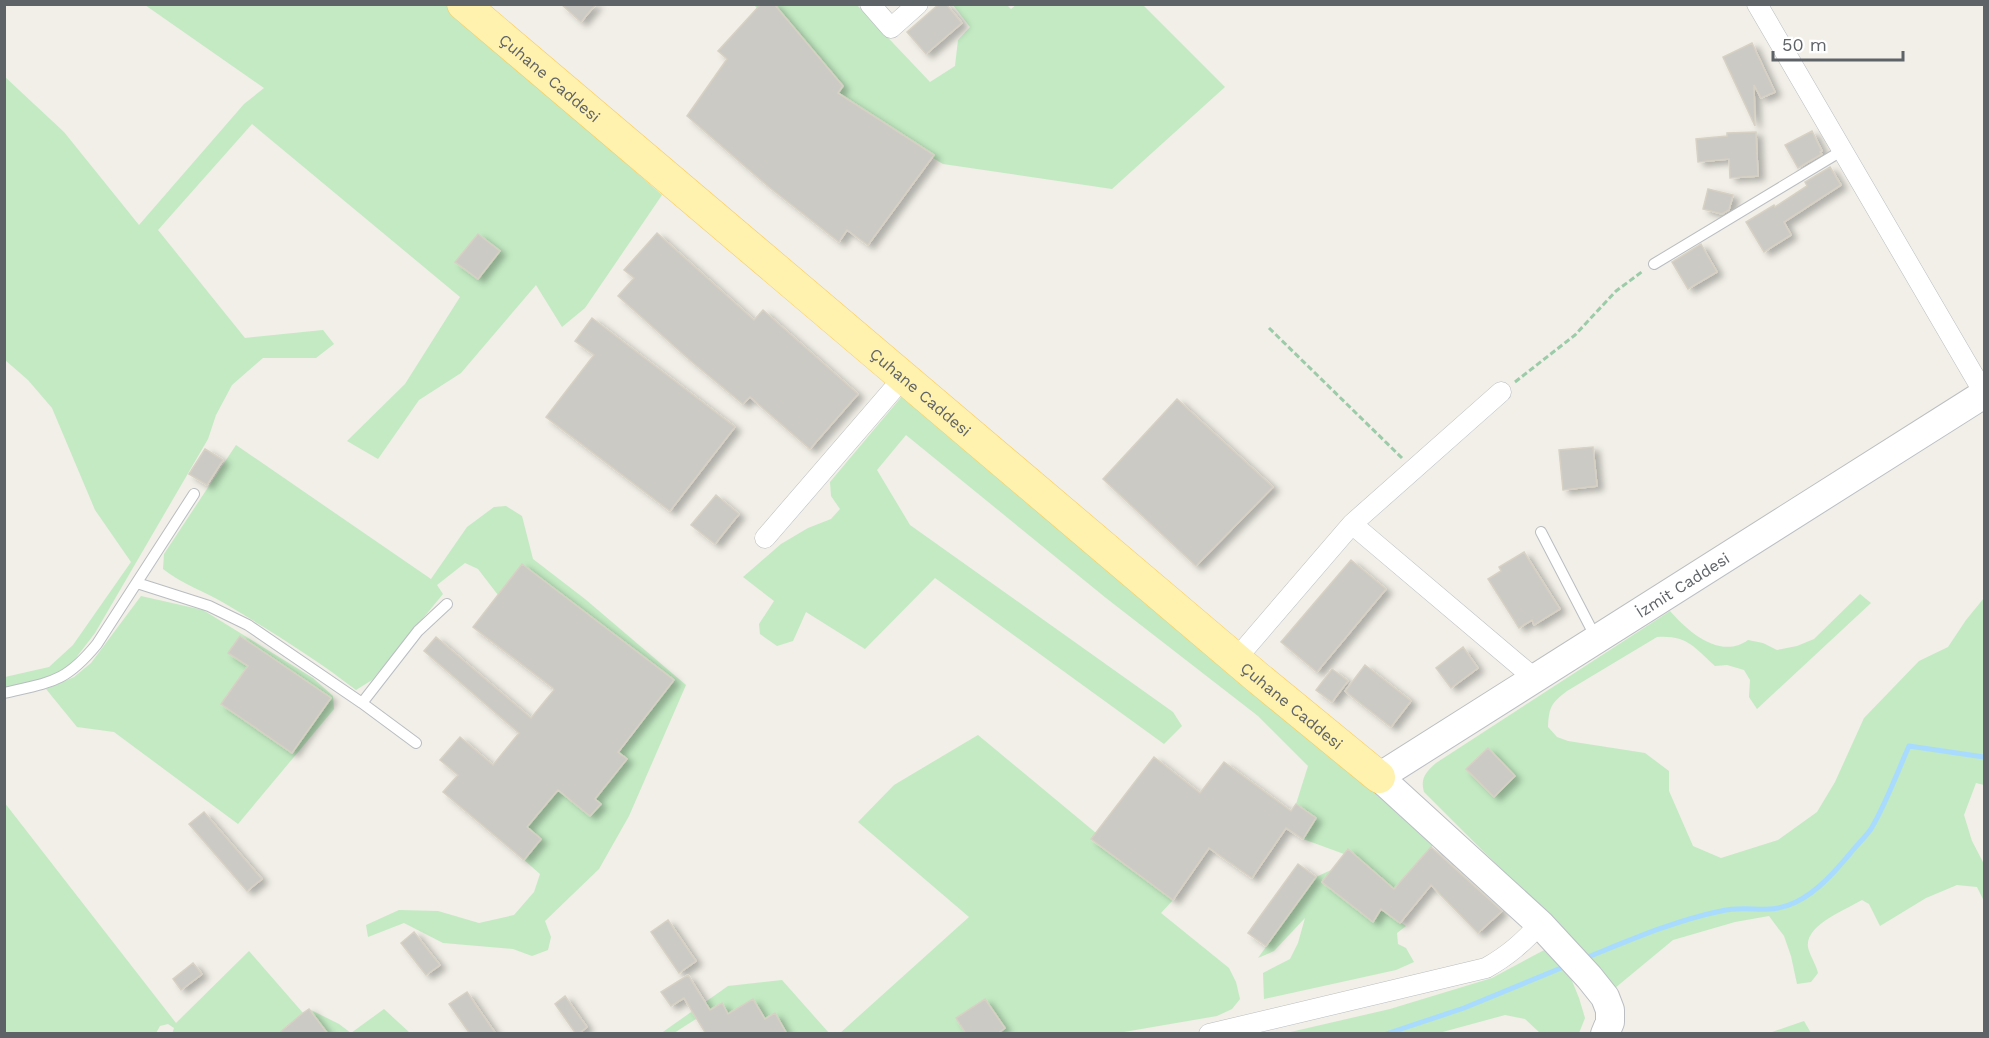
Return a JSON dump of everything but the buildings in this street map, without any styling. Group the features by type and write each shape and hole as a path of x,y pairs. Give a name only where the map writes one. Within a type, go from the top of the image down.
{"main road":[{"name":"Çuhane Caddesi","path":"463,4 903,378 1379,777"},
{"name":"İzmit Caddesi","path":"1379,777 1984,393"},
{"path":"1379,777 1547,932 1589,977 1605,997 1610,1010 1610,1022 1605,1034"}],"street":[{"path":"870,4 891,28 918,4"},
{"path":"1757,4 1984,393"},
{"path":"765,538 903,378"},
{"path":"1236,659 1352,524 1501,392"},
{"path":"1352,524 1534,678"},
{"path":"1209,1034 1486,968 1506,957 1520,945 1547,932"}],"lane":[{"path":"1654,264 1843,150"},
{"path":"4,693 49,683 67,675 85,658 97,644 194,495"},
{"path":"1541,532 1597,639"},
{"path":"137,583 209,606 248,625 416,743"},
{"path":"362,703 418,631 447,604"}],"path":[{"path":"1501,392 1575,335 1616,291 1654,264"},
{"path":"1269,328 1414,470"}],"green space":[{"path":"1017,4 1143,5 1225,87 1112,189 943,164 861,115 754,5 857,5 930,82 955,66 958,40 970,27 953,5 1007,5 1011,9"},
{"path":"145,5 446,5 662,195 585,308 562,327 536,285 461,373 419,400 378,459 347,441 405,384 460,297 252,124 158,230 245,338 323,330 334,344 316,358 263,358 232,385 216,415 208,439 95,633 72,663 53,676 5,688 5,677 49,667 73,645 131,562 95,510 52,408 28,380 5,360 4,76 64,132 139,225 244,104 264,88"},
{"path":"903,395 1271,704 1308,739 1328,755 1350,767 1435,843 1394,889 1348,849 1344,854 1303,839 1316,818 1296,804 1308,766 1258,716 1106,598 906,435 877,470 910,525 1173,712 1182,726 1164,744 935,578 865,649 806,612 793,641 777,646 760,634 759,624 774,601 743,577 781,544 808,528 831,519 840,509 831,496 830,482"},
{"path":"236,445 431,579 467,527 494,507 506,506 522,516 533,559 585,599 686,685 629,816 599,869 545,921 551,937 548,950 532,956 513,949 443,943 404,923 368,937 366,925 399,910 438,911 479,923 514,915 534,892 540,874 524,860 541,839 527,827 507,748 591,816 601,804 594,799 619,753 673,681 522,564 498,595 478,569 465,563 437,585 443,594 372,680 356,690 275,634 163,569 164,554"},
{"path":"1860,594 1871,603 1757,709 1749,697 1750,680 1744,670 1727,665 1715,666 1683,640 1657,637 1567,691 1554,702 1549,715 1548,727 1557,737 1568,741 1645,753 1669,771 1669,791 1693,846 1721,858 1778,840 1817,812 1835,782 1864,718 1919,661 1948,647 1984,598 1984,785 1976,783 1964,815 1972,841 1984,864 1984,901 1977,887 1957,885 1926,898 1880,926 1869,904 1862,900 1828,919 1813,932 1808,947 1818,973 1811,982 1797,984 1784,936 1769,916 1735,922 1673,940 1615,988 1424,792 1425,776 1436,763 1670,611 1695,635 1716,645 1727,647 1748,640 1763,643 1777,650 1797,646 1814,639"},
{"path":"141,596 203,610 313,678 333,696 334,709 238,824 114,732 77,727 46,689 74,677 91,663"},
{"path":"978,735 1096,833 1091,840 1173,900 1161,913 1229,968 1236,982 1240,999 1232,1009 1217,1016 1118,1033 839,1034 969,917 858,822 894,785"},
{"path":"4,802 176,1023 249,951 303,1013 309,1009 339,1024 351,1033 384,1009 410,1033 172,1034 174,1028 168,1024 160,1026 156,1033 5,1033"},
{"path":"1331,870 1329,888 1373,922 1381,909 1406,926 1397,933 1398,944 1406,948 1414,962 1396,970 1264,999 1263,973 1290,959 1298,943 1305,918 1274,951 1258,958 1316,877"},
{"path":"1548,948 1570,976 1579,998 1585,1018 1579,1033 1540,1033 1525,1019 1505,1015 1439,1033 1282,1034 1390,1009 1492,978"},
{"path":"782,980 829,1033 740,1033 721,1003 674,1033 660,1034 728,986"},
{"path":"1804,1021 1811,1033 1769,1033"}],"waterway":[{"path":"1583,959 1651,932 1703,915 1731,909 1777,908 1796,902 1828,879 1871,829 1909,746 1984,757"},
{"path":"1386,1034 1464,1008 1566,966"}]}
